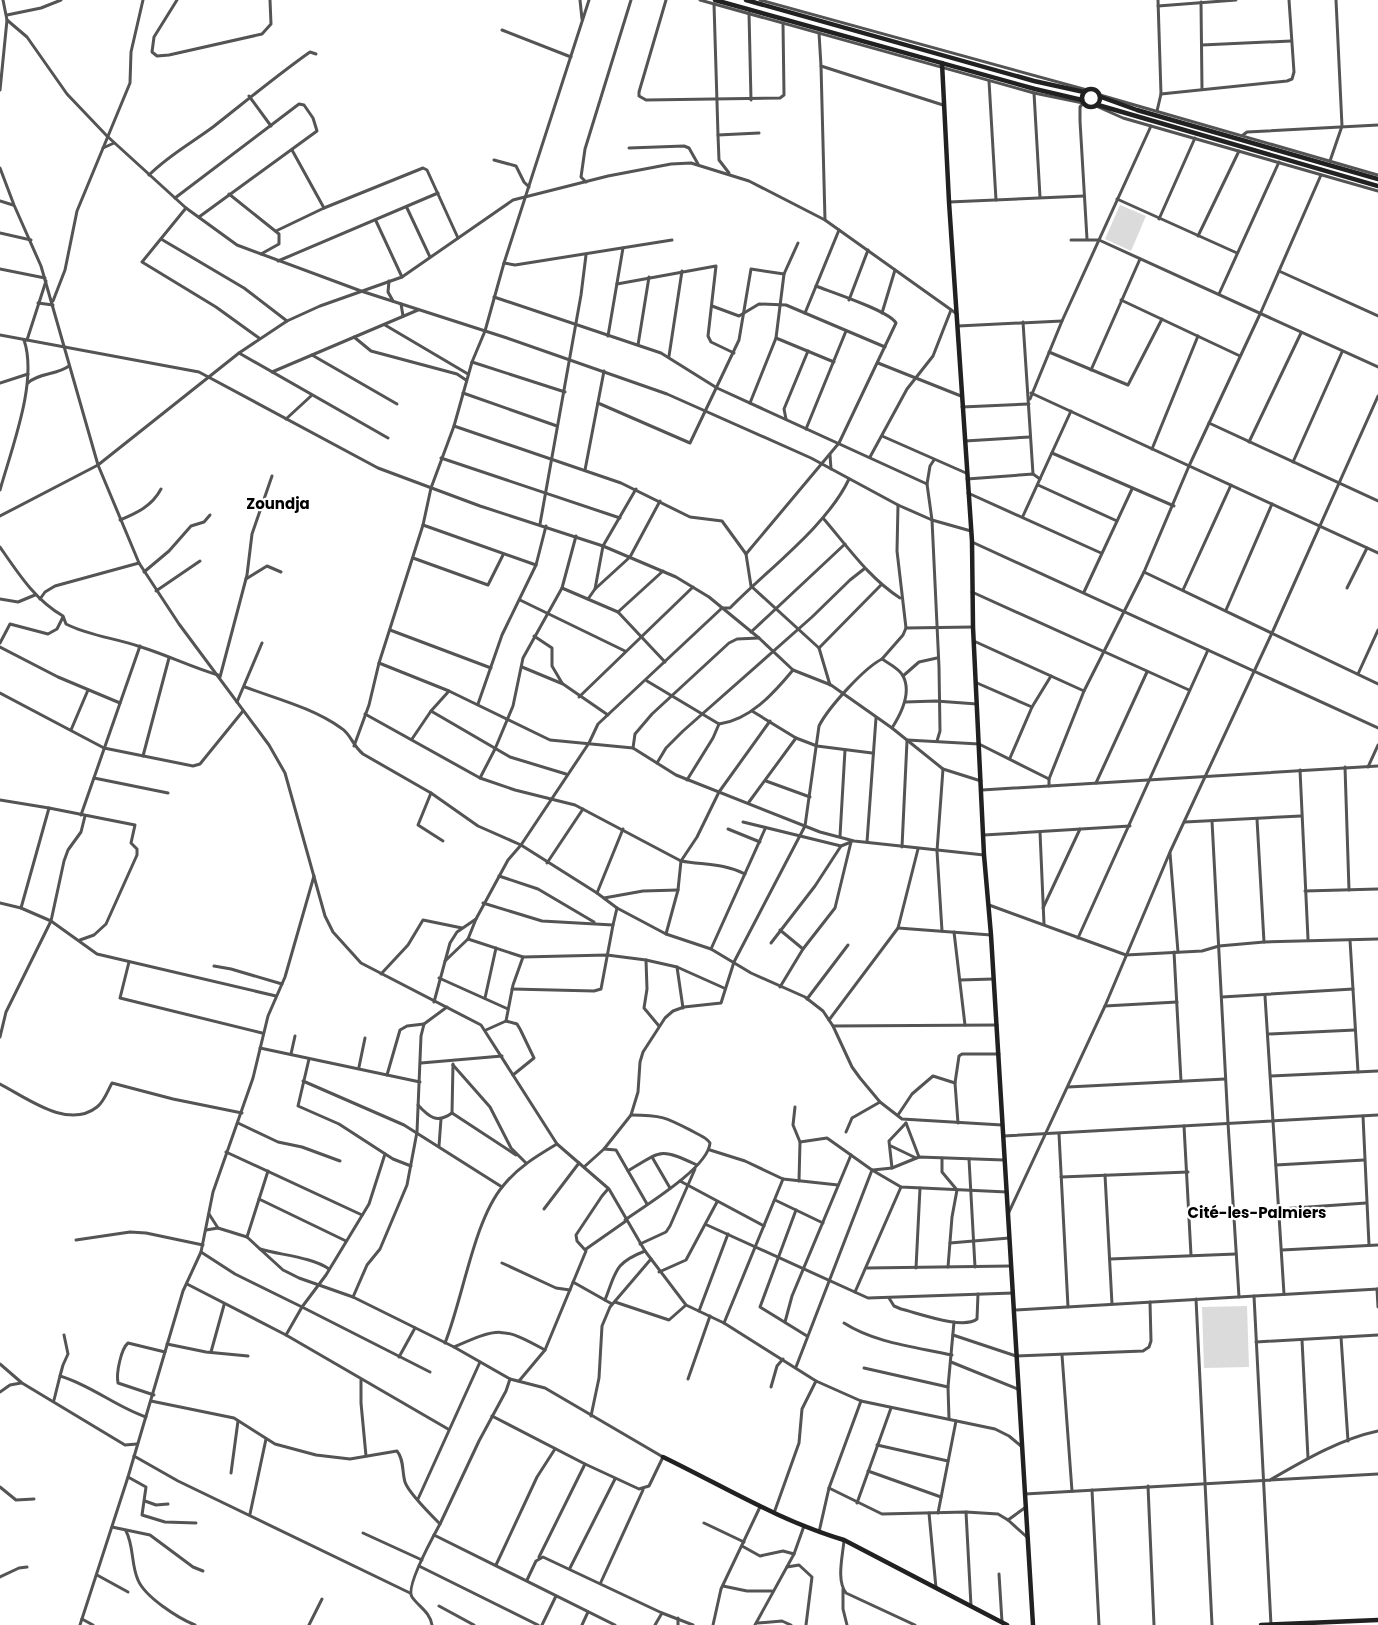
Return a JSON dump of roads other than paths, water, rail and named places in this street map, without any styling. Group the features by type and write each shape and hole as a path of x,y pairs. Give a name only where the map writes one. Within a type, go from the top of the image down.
{"street":[{"path":"0,90 1,64 7,20 3,0"},
{"path":"7,15 41,8 61,0"},
{"path":"52,304 65,270 77,211 106,136 130,83 131,52 143,0"},
{"path":"177,0 153,40 152,52 157,56 262,34 269,29 271,20 270,0"},
{"path":"580,0 582,20"},
{"path":"354,746 422,525 431,488 454,426 472,362 485,331 504,263 589,0"},
{"path":"586,182 581,177 585,149 631,0"},
{"path":"666,0 643,74 639,96 646,100 752,100 780,98 784,95 783,23"},
{"path":"700,0 714,2 1034,93 1082,101"},
{"path":"746,0 1034,81 1085,91 1094,89 1100,96 1137,110 1378,179"},
{"path":"760,0 1085,91"},
{"path":"1157,111 1161,94 1158,0"},
{"path":"1158,6 1236,0"},
{"path":"1161,94 1287,81 1292,78 1294,72 1289,0"},
{"path":"1330,162 1342,126 1336,0"},
{"path":"714,2 719,160 730,174"},
{"path":"714,2 819,33 1082,101 1088,107 1097,106 1378,186"},
{"path":"1201,2 1202,89"},
{"path":"749,13 752,100"},
{"path":"7,20 27,37 67,94 106,136 174,198 237,246 400,304 569,359 667,394 822,464 898,505 932,520 971,531"},
{"path":"502,30 571,56"},
{"path":"819,33 825,220"},
{"path":"1202,46 1291,41"},
{"path":"149,175 173,153 211,128 249,96 310,52 316,54"},
{"path":"821,66 943,106"},
{"path":"942,66 966,476 972,542 973,627 976,642 984,855 989,905 1004,1160 1009,1213 1033,1625"},
{"path":"989,81 996,200"},
{"path":"1085,91 1080,106 1080,121 1087,239"},
{"path":"1034,93 1040,198"},
{"path":"249,96 271,126"},
{"path":"1097,106 1100,96"},
{"path":"1100,96 1243,135 1378,175"},
{"path":"174,198 299,104 304,104 318,130 199,217"},
{"path":"1097,106 1151,126 1378,191"},
{"path":"1243,135 1247,132 1378,125"},
{"path":"1033,474 1029,404 1031,393 1151,126"},
{"path":"718,135 759,133"},
{"path":"1159,219 1195,138"},
{"path":"102,148 114,143"},
{"path":"629,148 684,146 689,148 698,165"},
{"path":"292,150 324,208"},
{"path":"1198,236 1239,151"},
{"path":"494,160 516,166 524,182 529,187"},
{"path":"1219,294 1279,162"},
{"path":"0,516 98,464 259,338 287,321 361,290 402,277 505,204 527,195 671,164 698,165 730,174 769,190 825,220 957,314"},
{"path":"0,168 14,205 32,240 46,280 63,346 98,464 120,520 139,563 156,591 269,746 285,773 315,874 325,916 333,932 355,958 434,1002 476,1021 486,1030 557,1144 609,1189 640,1244 659,1272 686,1304 724,1323 816,1380 861,1402 995,1429 1009,1436 1022,1446"},
{"path":"276,231 324,208 421,168 427,170 458,238"},
{"path":"1049,786 1049,778 1084,691 1144,572 1174,506 1189,466 1261,312 1321,175"},
{"path":"278,261 376,222 438,193"},
{"path":"229,194 276,231 280,239 279,244 261,255"},
{"path":"949,202 1084,196"},
{"path":"1117,199 1237,253"},
{"path":"0,201 14,205"},
{"path":"186,208 142,262 216,307 259,338"},
{"path":"406,208 430,256"},
{"path":"376,222 402,277"},
{"path":"805,313 839,230"},
{"path":"0,233 32,240"},
{"path":"161,239 244,288 287,321"},
{"path":"504,263 515,265 672,240"},
{"path":"1071,240 1100,240 1378,367"},
{"path":"750,403 776,338 784,274 798,243"},
{"path":"608,336 623,248"},
{"path":"849,300 868,250"},
{"path":"540,524 557,426 565,392 586,255"},
{"path":"1091,370 1140,259"},
{"path":"617,284 716,266 708,336 711,342 734,353"},
{"path":"0,269 46,280"},
{"path":"598,403 690,443 734,353 744,315 751,269 784,274"},
{"path":"882,313 895,270"},
{"path":"669,356 682,271"},
{"path":"1279,271 1378,316"},
{"path":"638,345 649,277"},
{"path":"0,490 25,404 28,374 25,339 46,280"},
{"path":"390,281 388,292 393,301"},
{"path":"746,554 839,443 896,321 882,313 816,286"},
{"path":"494,298 669,356 717,388 928,484"},
{"path":"1121,300 1240,356"},
{"path":"38,303 52,304"},
{"path":"400,304 403,316"},
{"path":"712,306 735,316 744,315 759,304 780,304 885,347"},
{"path":"272,372 419,310"},
{"path":"870,457 915,378 933,356 951,310"},
{"path":"1049,352 1126,385 1130,384 1162,319"},
{"path":"958,326 1062,321"},
{"path":"1023,322 1030,399"},
{"path":"385,325 468,374"},
{"path":"806,429 846,330"},
{"path":"1249,442 1301,333"},
{"path":"0,335 186,369 211,377 378,468 431,488 576,536 663,571 693,587 722,608 774,651 793,670 831,685 843,696 892,728 943,769 981,781"},
{"path":"1152,449 1198,336"},
{"path":"354,337 369,350 448,371 466,380"},
{"path":"776,338 834,362"},
{"path":"786,419 784,409 808,351"},
{"path":"1293,462 1342,352"},
{"path":"239,354 388,438"},
{"path":"311,355 397,404"},
{"path":"472,362 565,392"},
{"path":"878,363 961,396"},
{"path":"28,383 34,378 55,374 69,366"},
{"path":"585,470 604,371"},
{"path":"0,383 28,374"},
{"path":"463,393 557,426"},
{"path":"1031,393 1378,553"},
{"path":"286,419 312,396"},
{"path":"1009,1213 1105,1006 1170,852 1272,633 1378,396"},
{"path":"962,407 1029,404"},
{"path":"1023,516 1071,411"},
{"path":"1209,423 1378,501"},
{"path":"454,426 636,489 690,517 722,521 746,554 751,586 819,648 831,685"},
{"path":"882,436 966,476 1033,474 1040,480"},
{"path":"964,441 1030,437"},
{"path":"1052,453 1174,506"},
{"path":"830,455 831,469"},
{"path":"441,458 620,518"},
{"path":"934,460 930,466 928,484 932,520 940,702 940,731 937,741"},
{"path":"219,676 246,579 252,534 272,476"},
{"path":"444,961 468,939 483,903 498,876 551,800 598,724 647,681 722,608 730,608 823,518 837,501 849,479"},
{"path":"1038,485 1117,521"},
{"path":"1183,590 1231,485"},
{"path":"120,520 148,506 156,499 161,489"},
{"path":"595,589 603,546 636,489"},
{"path":"1084,592 1132,489"},
{"path":"968,493 1023,516 1101,553"},
{"path":"588,599 595,589 630,557 660,501"},
{"path":"1226,610 1272,504"},
{"path":"584,1167 604,1149 631,1115 637,1097 643,1052 659,1026 673,1011 721,1003 724,988 734,962 805,826 819,726 824,716 859,677 882,659 903,635 906,628 897,551 898,505"},
{"path":"144,572 169,551 191,526 204,522 210,516"},
{"path":"823,518 864,569 881,585 901,598"},
{"path":"422,525 536,565"},
{"path":"478,704 502,635 536,565 546,526"},
{"path":"480,778 495,749 513,706 523,658 562,588 576,536"},
{"path":"972,542 1378,728"},
{"path":"751,632 845,544"},
{"path":"0,547 35,595 63,616 66,624 82,632 140,646 219,676"},
{"path":"1347,588 1367,548"},
{"path":"412,558 488,586 503,555"},
{"path":"156,591 200,561"},
{"path":"40,600 45,592 55,586 139,563"},
{"path":"246,579 267,566 281,572"},
{"path":"657,763 666,748 702,714 864,569"},
{"path":"618,612 663,571"},
{"path":"1144,572 1378,684"},
{"path":"819,648 881,585"},
{"path":"579,697 624,651 642,637 693,587"},
{"path":"562,588 618,612 665,662"},
{"path":"972,592 1189,690"},
{"path":"0,599 18,602 35,595"},
{"path":"520,600 624,651"},
{"path":"0,643 10,624 48,634 57,629 63,616"},
{"path":"906,628 973,627"},
{"path":"390,630 491,668"},
{"path":"1358,674 1378,630"},
{"path":"534,636 552,648 552,666 563,684"},
{"path":"633,748 635,734 652,714 674,696 729,643 737,638 759,638"},
{"path":"976,642 1084,691"},
{"path":"237,702 246,687 262,643"},
{"path":"0,1037 6,1012 51,921 64,861 68,850 81,832 83,815 94,778 140,646"},
{"path":"0,647 26,662 120,703"},
{"path":"1078,938 1208,650"},
{"path":"143,756 169,658"},
{"path":"903,676 919,662 937,658"},
{"path":"882,659 903,676 905,702 892,728"},
{"path":"380,663 478,704 506,720 550,740 633,748 687,780 749,802 820,832 840,836 853,842"},
{"path":"522,666 563,684 579,697 608,715"},
{"path":"647,681 719,724 728,723 752,711 776,690 793,670"},
{"path":"1096,784 1147,672"},
{"path":"1010,758 1032,707 1051,676"},
{"path":"977,683 1032,707"},
{"path":"246,687 321,717 342,728 354,746 431,793 478,826 521,845 597,893 617,908 666,934 710,949 780,987 807,999 824,1011 852,1067 880,1102 906,1123 918,1157"},
{"path":"71,730 88,690"},
{"path":"412,738 430,711 449,691"},
{"path":"0,693 104,748 197,766 243,711"},
{"path":"905,702 977,704"},
{"path":"430,711 510,757 566,774"},
{"path":"752,711 796,738 817,746 872,753"},
{"path":"365,714 412,738 480,778 551,800 559,800 583,809 681,860 699,864 713,863 734,868 745,874"},
{"path":"866,842 876,718"},
{"path":"666,934 678,890 681,860 697,837 719,792 770,721"},
{"path":"687,780 713,738 719,724"},
{"path":"749,802 796,738"},
{"path":"907,740 979,744 1049,778"},
{"path":"902,847 907,740"},
{"path":"1368,767 1378,745"},
{"path":"840,836 845,750"},
{"path":"982,790 1378,766"},
{"path":"1345,767 1349,890"},
{"path":"942,931 937,850 943,769"},
{"path":"1300,770 1308,939"},
{"path":"94,778 168,793"},
{"path":"766,781 810,797"},
{"path":"431,793 418,825 443,841"},
{"path":"0,800 135,825 131,844 138,852 106,924 94,935 80,940"},
{"path":"21,908 49,808"},
{"path":"547,863 583,809"},
{"path":"1184,822 1301,816"},
{"path":"1257,819 1264,942"},
{"path":"1212,821 1225,1079 1239,1297"},
{"path":"743,822 765,829 841,846 853,842 866,842 984,855"},
{"path":"984,835 1130,826"},
{"path":"597,893 623,829"},
{"path":"710,949 765,829"},
{"path":"1042,909 1080,829"},
{"path":"728,830 760,842"},
{"path":"1040,832 1044,924"},
{"path":"780,987 803,950 834,908 853,842"},
{"path":"771,943 815,886 841,846"},
{"path":"829,1020 898,928 918,849"},
{"path":"1170,852 1181,1080"},
{"path":"80,1625 154,1394 186,1284 201,1252 213,1192 242,1112 260,1048 276,996 282,984 315,874"},
{"path":"498,876 538,889 594,922"},
{"path":"1305,891 1378,889"},
{"path":"604,898 643,891 678,890"},
{"path":"0,903 21,908 51,921 97,954 276,996"},
{"path":"483,903 542,921 594,922 613,925"},
{"path":"989,905 1126,955 1202,951 1219,946 1308,939 1378,939"},
{"path":"512,989 594,991 601,988 617,908"},
{"path":"434,1002 450,943 462,928 476,918"},
{"path":"381,974 408,944 423,920 462,928"},
{"path":"898,928 991,935"},
{"path":"780,930 803,950"},
{"path":"954,932 965,1025"},
{"path":"468,939 523,957 607,955 646,960 677,967 724,988"},
{"path":"1350,940 1358,1072"},
{"path":"807,999 848,945"},
{"path":"485,998 496,948"},
{"path":"506,1021 512,989 523,957"},
{"path":"646,960 647,989 644,1008 659,1026"},
{"path":"128,962 120,998 262,1033"},
{"path":"214,966 282,984"},
{"path":"677,967 683,1008"},
{"path":"439,978 508,1009"},
{"path":"960,980 993,978"},
{"path":"1222,997 1265,996 1308,991 1353,989"},
{"path":"1265,996 1284,1294"},
{"path":"1105,1006 1177,1002"},
{"path":"386,1075 400,1030 407,1026 424,1024 447,1007"},
{"path":"486,1030 506,1021 517,1024 534,1058 513,1075"},
{"path":"353,1297 368,1265 380,1249 397,1211 411,1166 417,1132 421,1063 420,1041 424,1024"},
{"path":"833,1026 997,1025"},
{"path":"1268,1034 1355,1030"},
{"path":"291,1054 295,1036"},
{"path":"359,1067 365,1038"},
{"path":"260,1048 359,1067 420,1082"},
{"path":"958,1124 955,1084 957,1061 962,1054 998,1054"},
{"path":"421,1063 453,1063 502,1056"},
{"path":"309,1058 298,1106 339,1124 385,1154 411,1166"},
{"path":"452,1113 453,1063"},
{"path":"453,1063 490,1107 498,1125 518,1156"},
{"path":"1271,1076 1378,1071"},
{"path":"898,1115 912,1094 933,1076 955,1084"},
{"path":"1068,1087 1225,1079"},
{"path":"303,1080 376,1111 417,1132 502,1187"},
{"path":"0,1084 50,1110 78,1116 98,1106 112,1083 173,1099 242,1112"},
{"path":"846,1132 852,1118 880,1102"},
{"path":"418,1105 429,1117 441,1119 452,1113"},
{"path":"795,1107 793,1125 800,1142 799,1181"},
{"path":"452,1113 526,1163"},
{"path":"631,1115 655,1115 672,1119 708,1140 710,1150"},
{"path":"1003,1136 1378,1115"},
{"path":"1363,1116 1369,1245"},
{"path":"439,1146 441,1119"},
{"path":"902,1119 958,1124 1002,1124"},
{"path":"238,1123 278,1142 302,1147 340,1161"},
{"path":"892,1168 890,1139 906,1123"},
{"path":"1184,1126 1188,1172 1191,1255"},
{"path":"1059,1134 1068,1307"},
{"path":"800,1142 824,1137 872,1170 901,1186 1007,1192"},
{"path":"445,1343 455,1318 484,1219 502,1187 526,1163 557,1144"},
{"path":"890,1146 918,1157 1004,1160"},
{"path":"604,1149 616,1150 646,1204"},
{"path":"519,1381 545,1350 586,1249 680,1181 710,1150"},
{"path":"710,1150 745,1161 784,1179 838,1185"},
{"path":"226,1152 362,1215"},
{"path":"628,1171 664,1152 671,1153 696,1166"},
{"path":"286,1335 362,1215 374,1192 385,1154"},
{"path":"785,1322 790,1302 803,1268 851,1154"},
{"path":"652,1157 670,1188"},
{"path":"872,1170 892,1168 918,1157"},
{"path":"942,1158 942,1172 957,1190 948,1267"},
{"path":"969,1159 975,1267"},
{"path":"1276,1165 1364,1160"},
{"path":"544,1209 578,1163"},
{"path":"640,1244 666,1232 696,1166"},
{"path":"796,1367 872,1170"},
{"path":"247,1237 268,1171"},
{"path":"1061,1178 1188,1172"},
{"path":"1105,1175 1112,1304"},
{"path":"724,1323 784,1179"},
{"path":"680,1181 688,1187 764,1226"},
{"path":"855,1292 901,1186"},
{"path":"916,1268 920,1188"},
{"path":"586,1249 577,1242 576,1235 602,1196 609,1189"},
{"path":"258,1199 346,1241"},
{"path":"774,1200 823,1223"},
{"path":"659,1272 686,1260 717,1202"},
{"path":"1280,1209 1366,1204"},
{"path":"796,1210 780,1258 760,1307 807,1336"},
{"path":"209,1214 218,1228"},
{"path":"706,1225 868,1298 1013,1293"},
{"path":"206,1230 218,1228 247,1237 283,1270 353,1297 454,1347 510,1379 545,1388 664,1457 760,1507 818,1533 844,1540 1008,1625"},
{"path":"76,1240 130,1232 146,1233 203,1245"},
{"path":"699,1311 728,1234"},
{"path":"950,1243 1010,1238"},
{"path":"1282,1250 1378,1245"},
{"path":"260,1249 286,1257 302,1258 329,1269"},
{"path":"605,1300 619,1266 628,1258 645,1251"},
{"path":"201,1252 235,1274 430,1372"},
{"path":"1110,1259 1236,1254"},
{"path":"592,1416 599,1378 602,1326 613,1303 651,1259"},
{"path":"502,1263 556,1288 570,1290"},
{"path":"867,1268 1012,1266"},
{"path":"573,1282 605,1300 670,1320 682,1305 686,1304"},
{"path":"186,1284 286,1335 448,1429"},
{"path":"1014,1310 1378,1289 1378,1307"},
{"path":"889,1298 894,1306 901,1309 954,1322 974,1322 977,1319 978,1294"},
{"path":"1254,1296 1271,1625"},
{"path":"1196,1300 1212,1625"},
{"path":"953,1335 1016,1356 1143,1350 1149,1347 1150,1341 1150,1302"},
{"path":"211,1352 224,1305"},
{"path":"688,1379 710,1316"},
{"path":"949,1420 948,1387 954,1322"},
{"path":"844,1323 859,1332 874,1337 952,1355"},
{"path":"399,1356 415,1328"},
{"path":"454,1347 486,1333 498,1331 507,1333 545,1350"},
{"path":"54,1400 62,1364 68,1354 64,1335"},
{"path":"1256,1342 1378,1335"},
{"path":"1341,1337 1348,1441"},
{"path":"1302,1340 1308,1458"},
{"path":"154,1394 118,1383 117,1376 122,1353 128,1343 165,1352"},
{"path":"167,1344 248,1356"},
{"path":"1062,1355 1072,1491"},
{"path":"771,1387 777,1366 783,1359"},
{"path":"418,1499 448,1429 480,1362"},
{"path":"951,1362 1018,1389"},
{"path":"0,1364 22,1383 54,1400 127,1445 135,1454 178,1480 410,1592 428,1613 432,1625"},
{"path":"864,1368 948,1387"},
{"path":"60,1376 89,1387 118,1405 146,1417"},
{"path":"410,1592 419,1566 506,1391 510,1379"},
{"path":"361,1380 361,1403 366,1456"},
{"path":"774,1513 799,1443 802,1409 816,1380"},
{"path":"0,1392 10,1385 22,1383"},
{"path":"151,1401 226,1416 285,1448 332,1458 350,1459 397,1451 405,1483 410,1493 418,1499 440,1524"},
{"path":"818,1533 829,1488 861,1402"},
{"path":"857,1502 891,1408"},
{"path":"492,1416 585,1464 643,1490"},
{"path":"231,1472 238,1421"},
{"path":"938,1512 956,1421"},
{"path":"1270,1480 1308,1458 1378,1431"},
{"path":"250,1515 266,1439"},
{"path":"127,1445 137,1444"},
{"path":"877,1445 948,1460"},
{"path":"496,1565 537,1477 555,1449"},
{"path":"601,1582 643,1490 649,1486 664,1457"},
{"path":"527,1580 585,1464"},
{"path":"868,1471 941,1497"},
{"path":"1025,1494 1378,1474"},
{"path":"128,1477 145,1485 145,1501 141,1513 147,1518 171,1523 196,1523"},
{"path":"570,1568 615,1478"},
{"path":"1148,1486 1154,1625"},
{"path":"0,1488 16,1500 34,1499"},
{"path":"829,1488 882,1514 938,1512 998,1514 1008,1520 1028,1539"},
{"path":"1092,1490 1099,1625"},
{"path":"145,1501 156,1504 168,1504"},
{"path":"713,1625 722,1586 760,1507"},
{"path":"1008,1520 1026,1507"},
{"path":"966,1512 971,1606"},
{"path":"929,1513 936,1588"},
{"path":"704,1523 744,1542"},
{"path":"756,1624 772,1591 794,1554 804,1526"},
{"path":"112,1527 150,1535 194,1567 203,1571"},
{"path":"126,1531 138,1580 165,1608 194,1625"},
{"path":"363,1532 422,1560"},
{"path":"434,1535 615,1625"},
{"path":"844,1540 842,1588 847,1625"},
{"path":"742,1546 760,1556 782,1551 794,1554"},
{"path":"539,1558 543,1557 570,1568 662,1613 693,1625"},
{"path":"786,1567 799,1565 812,1577 806,1625"},
{"path":"419,1566 540,1625 556,1596"},
{"path":"0,1577 19,1568 28,1567"},
{"path":"999,1574 1002,1622"},
{"path":"97,1575 128,1592"},
{"path":"722,1586 747,1591 772,1591"},
{"path":"842,1588 846,1592 914,1625"},
{"path":"309,1625 322,1599"},
{"path":"438,1606 474,1625"},
{"path":"582,1625 588,1612"},
{"path":"655,1625 662,1613"},
{"path":"678,1618 678,1625"},
{"path":"82,1619 93,1625"},
{"path":"1261,1625 1378,1620"},
{"path":"756,1624 782,1621 791,1625"}],"district":[{"name":"Zoundja","path":"278,504"},
{"name":"Cité-les-Palmiers","path":"1257,1213"}]}
